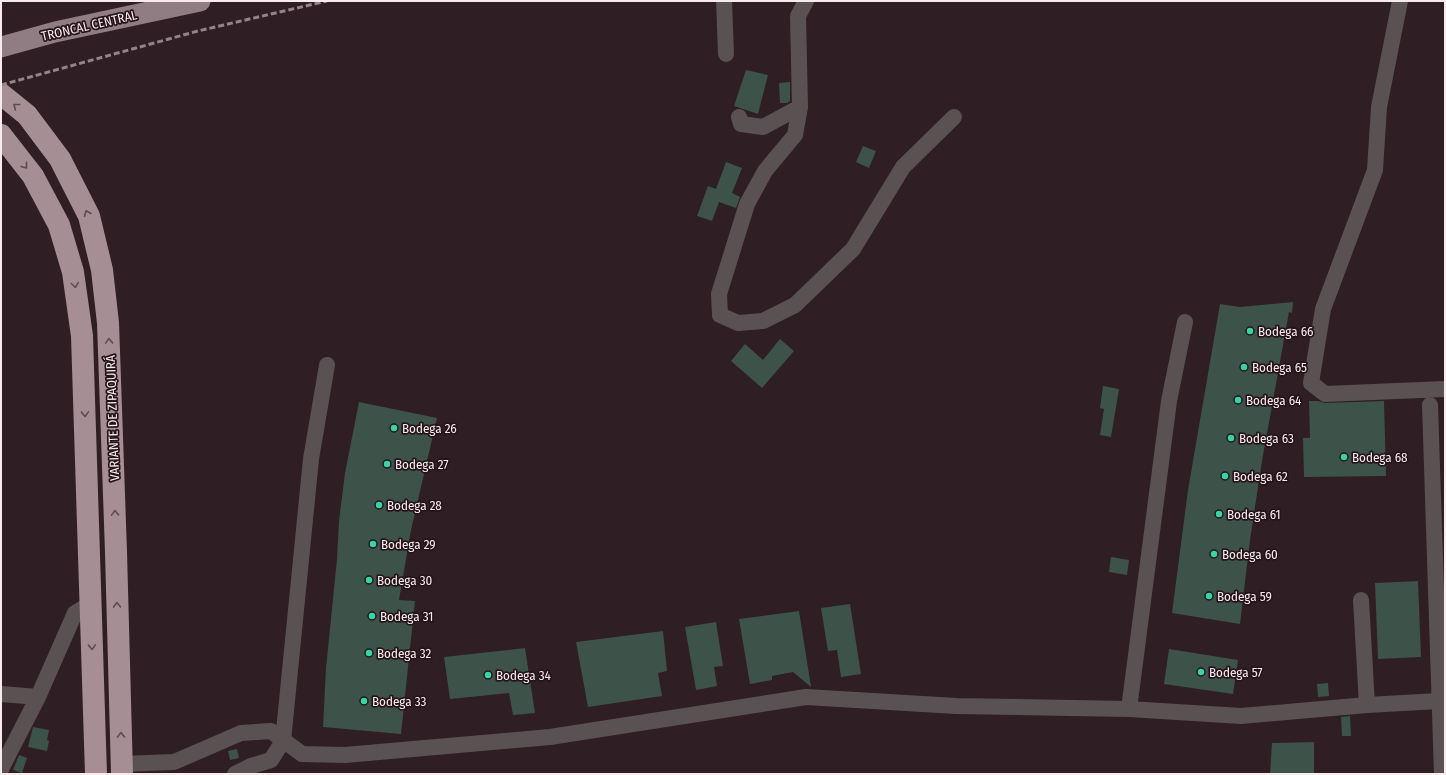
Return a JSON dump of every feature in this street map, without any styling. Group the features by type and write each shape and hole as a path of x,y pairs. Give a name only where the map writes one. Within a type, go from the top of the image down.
{"highway":[{"name":"VARIANTE DE ZIPAQUIRÁ","path":"1,94 27,115 60,159 89,216 102,270 108,323 116,552 121,769"},
{"name":"VARIANTE DE ZIPAQUIRÁ","path":"1,135 32,176 59,226 73,272 82,336 96,770"}],"main road":[{"name":"TRONCAL CENTRAL","path":"1,47 55,32 200,1"}],"street":[{"path":"724,1 726,54"},
{"path":"806,1 798,16 800,107 795,135 765,171 747,204 719,294 720,315 738,324 763,322 795,305 853,249 903,167 954,117"},
{"path":"1400,1 1379,107 1375,170 1323,309 1312,383 1325,394 1445,389"},
{"path":"739,117 742,124 763,127 800,107"},
{"path":"1129,708 1169,401 1185,322"},
{"path":"235,774 251,766 271,760 283,741 311,459 327,365"},
{"path":"1430,405 1442,774"},
{"path":"1361,600 1367,705"},
{"path":"1,769 38,697 76,613 90,604"},
{"path":"1,694 38,697"},
{"path":"121,769 174,762 241,733 271,730 283,741 302,754 345,755 550,737 806,697 956,706 1129,708 1241,716 1367,705 1439,701"}],"building":[{"path":"746,70 768,75 758,114 734,106"},
{"path":"790,82 790,101 787,103 780,103 779,83"},
{"path":"863,146 876,151 869,168 856,162"},
{"path":"726,162 742,168 732,193 740,197 736,208 719,202 712,221 697,216 708,186 716,189"},
{"path":"1293,302 1292,313 1289,312 1262,461 1250,540 1240,624 1172,613 1188,490 1220,304 1240,307"},
{"path":"780,339 794,351 762,388 731,361 745,344 763,360"},
{"path":"1103,386 1119,389 1111,437 1100,435 1104,409 1100,408"},
{"path":"1309,401 1325,403 1384,401 1386,476 1304,477 1303,438 1310,438"},
{"path":"359,402 437,418 411,530 399,600 415,601 401,734 323,727 326,668 337,559 339,521 345,473"},
{"path":"1111,557 1129,560 1127,575 1109,572"},
{"path":"1418,581 1421,657 1378,659 1375,583"},
{"path":"850,604 861,674 841,677 837,650 828,651 821,608"},
{"path":"799,611 811,687 793,672 772,676 772,680 750,684 739,619"},
{"path":"716,622 723,666 714,667 717,686 696,690 685,627"},
{"path":"663,631 667,671 658,673 662,696 588,707 576,642"},
{"name":"Bodega 34","path":"525,648 535,713 513,715 509,693 450,699 444,657"},
{"name":"Bodega 57","path":"1169,649 1238,660 1233,694 1164,684"},
{"path":"1328,683 1329,696 1318,697 1317,684"},
{"path":"1350,716 1351,736 1342,736 1341,717"},
{"path":"33,727 49,730 47,751 28,747"},
{"path":"1314,742 1314,774 1270,774 1272,743"},
{"path":"237,749 239,758 230,760 228,751"},
{"path":"19,755 27,758 22,773 13,770"}],"railway":[{"path":"1,85 198,31 327,1"}],"place":[{"name":"Bodega 66","path":"1250,331"},
{"name":"Bodega 65","path":"1244,367"},
{"name":"Bodega 64","path":"1238,400"},
{"name":"Bodega 26","path":"394,428"},
{"name":"Bodega 63","path":"1231,438"},
{"name":"Bodega 68","path":"1344,457"},
{"name":"Bodega 27","path":"387,464"},
{"name":"Bodega 62","path":"1225,476"},
{"name":"Bodega 28","path":"379,505"},
{"name":"Bodega 61","path":"1219,514"},
{"name":"Bodega 29","path":"373,544"},
{"name":"Bodega 60","path":"1214,554"},
{"name":"Bodega 30","path":"369,580"},
{"name":"Bodega 59","path":"1209,596"},
{"name":"Bodega 31","path":"372,616"},
{"name":"Bodega 32","path":"369,653"},
{"name":"Bodega 57","path":"1201,672"},
{"name":"Bodega 34","path":"488,675"},
{"name":"Bodega 33","path":"364,701"}]}
